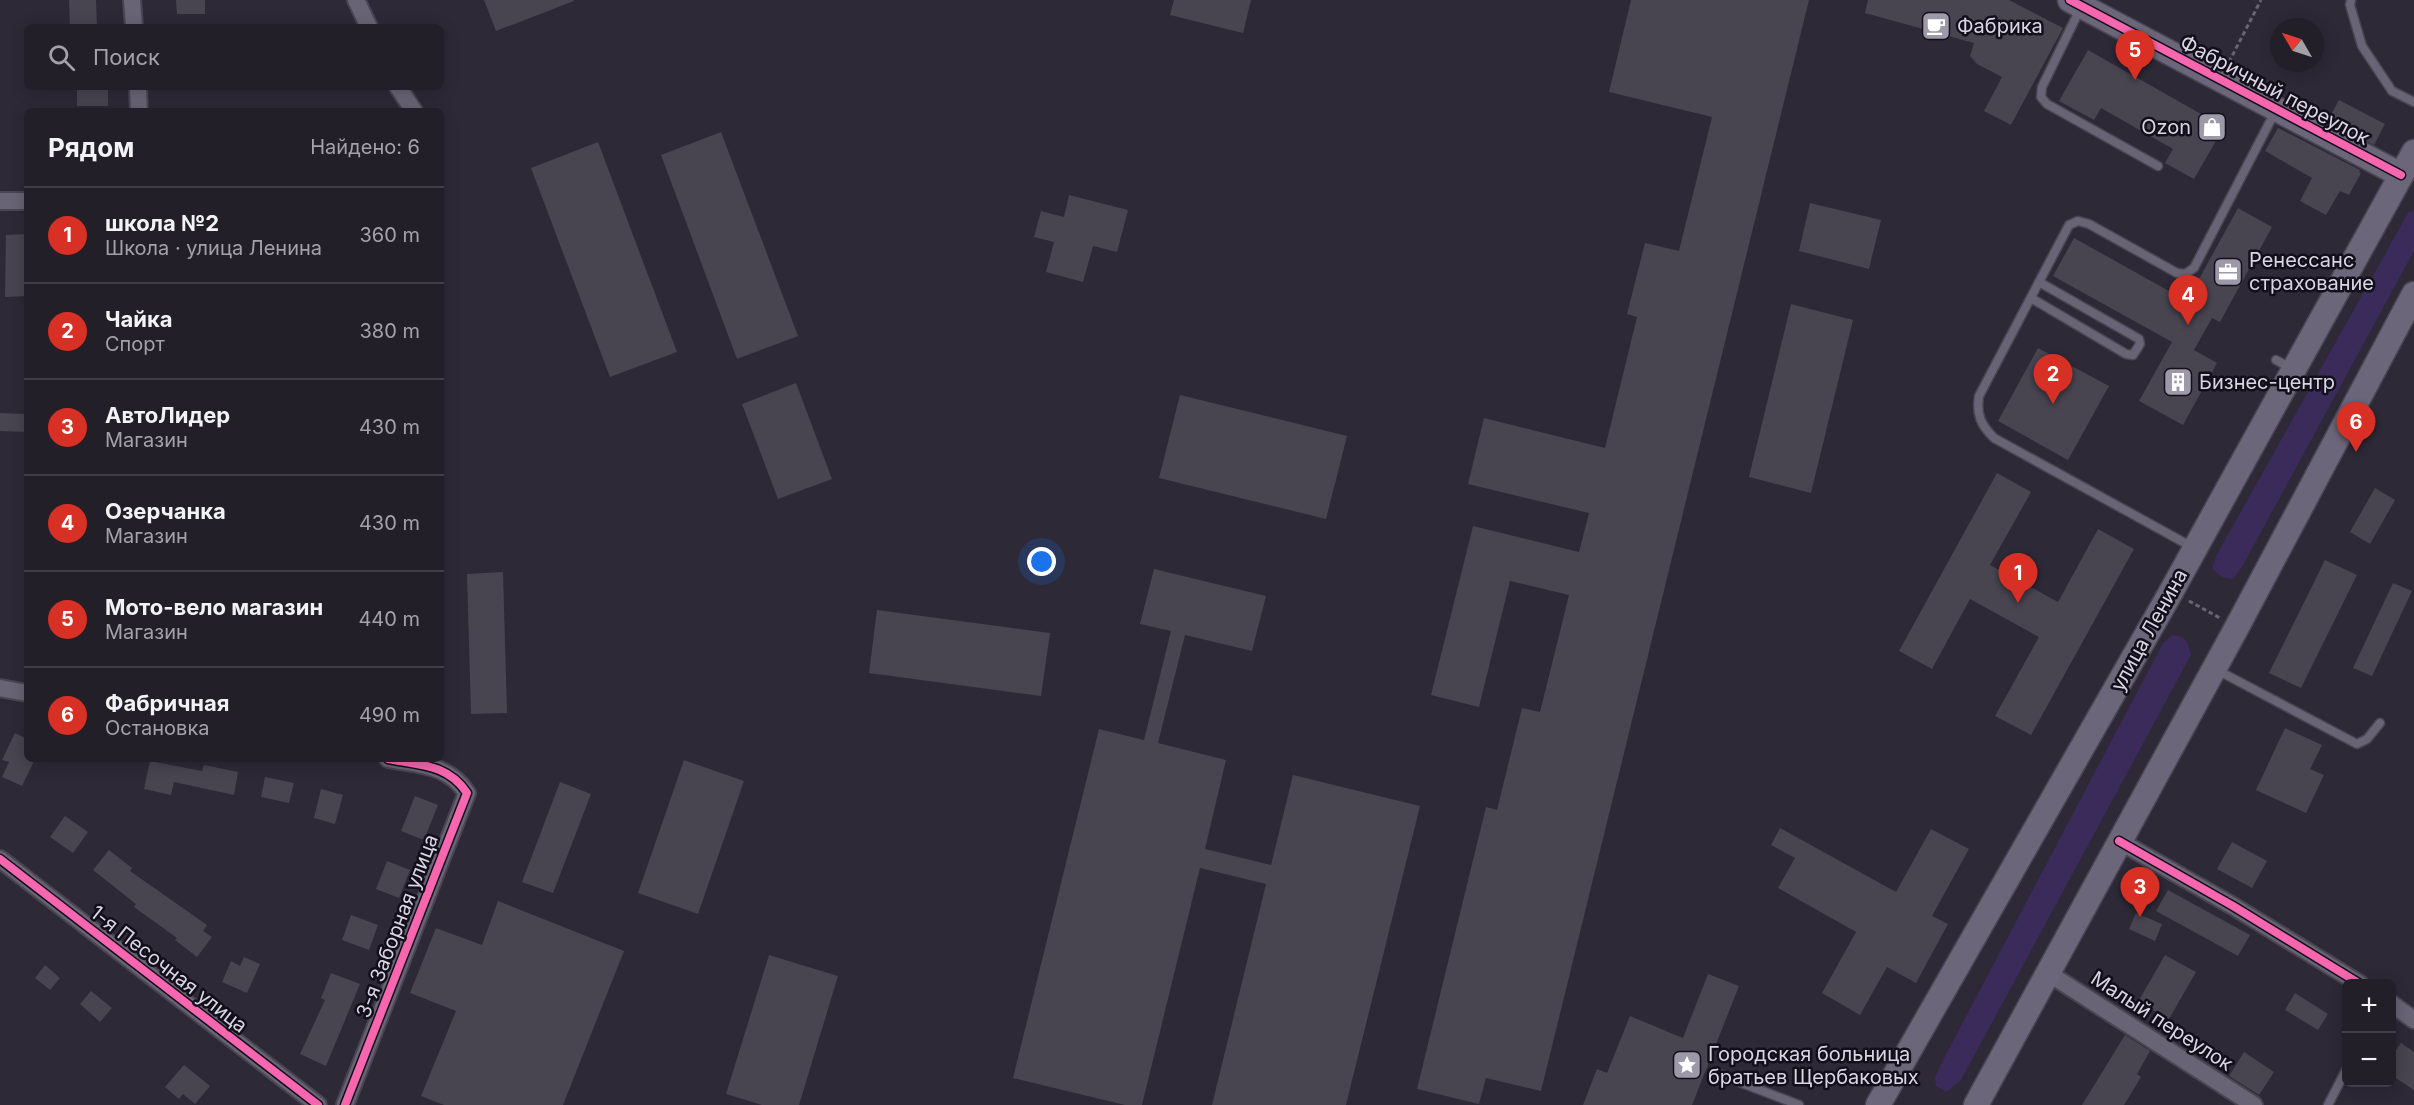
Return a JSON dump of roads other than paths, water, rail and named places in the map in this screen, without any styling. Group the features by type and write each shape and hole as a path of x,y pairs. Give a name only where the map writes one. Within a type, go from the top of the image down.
{"main road":[{"name":"Фабричный переулок","path":"2076,3 2401,175"},
{"name":"улица Ленина","path":"1878,1105 2171,592 2284,364 2414,152"},
{"path":"1976,1105 2237,627 2414,294"}],"street":[{"path":"132,0 134,24"},
{"path":"356,0 368,24"},
{"path":"138,90 139,108"},
{"path":"400,90 412,108"},
{"path":"0,201 24,201"},
{"path":"0,688 24,692"},
{"path":"420,762 441,764"},
{"name":"3-я Заборная улица","path":"345,1105 466,793 458,780 441,764"},
{"path":"2119,841 2233,906 2352,979"},
{"name":"1-я Песочная улица","path":"0,859 318,1105"},
{"name":"Малый переулок","path":"2048,973 2254,1105"},
{"path":"2396,1007 2414,1020"}],"lane":[{"path":"2350,0 2362,46 2392,91 2414,102"},
{"path":"2076,3 2042,87 2041,97 2047,104 2158,166"},
{"path":"2194,548 1994,438 1983,426 1977,410 1979,396 2069,225 2078,221 2089,224 2177,273 2185,274 2194,268 2277,109"},
{"path":"2031,298 2126,354 2133,355 2140,344 2139,339 2039,282"},
{"path":"2214,669 2357,744 2367,739 2380,723"},
{"path":"1716,1073 1799,1105"},
{"path":"2328,1105 2342,1078"}],"place":[{"name":"Фабрика","path":"1936,26"},
{"name":"Мото-вело магазин","path":"2135,80"},
{"name":"Ozon","path":"2212,127"},
{"name":"Ренессанс страхование","path":"2228,272"},
{"name":"Озерчанка","path":"2188,325"},
{"name":"Бизнес-центр","path":"2178,382"},
{"name":"Чайка","path":"2053,404"},
{"name":"Фабричная","path":"2356,452"},
{"name":"школа №2","path":"2018,603"},
{"name":"АвтоЛидер","path":"2140,917"},
{"name":"Городская больница братьев Щербаковых","path":"1687,1065"}]}
